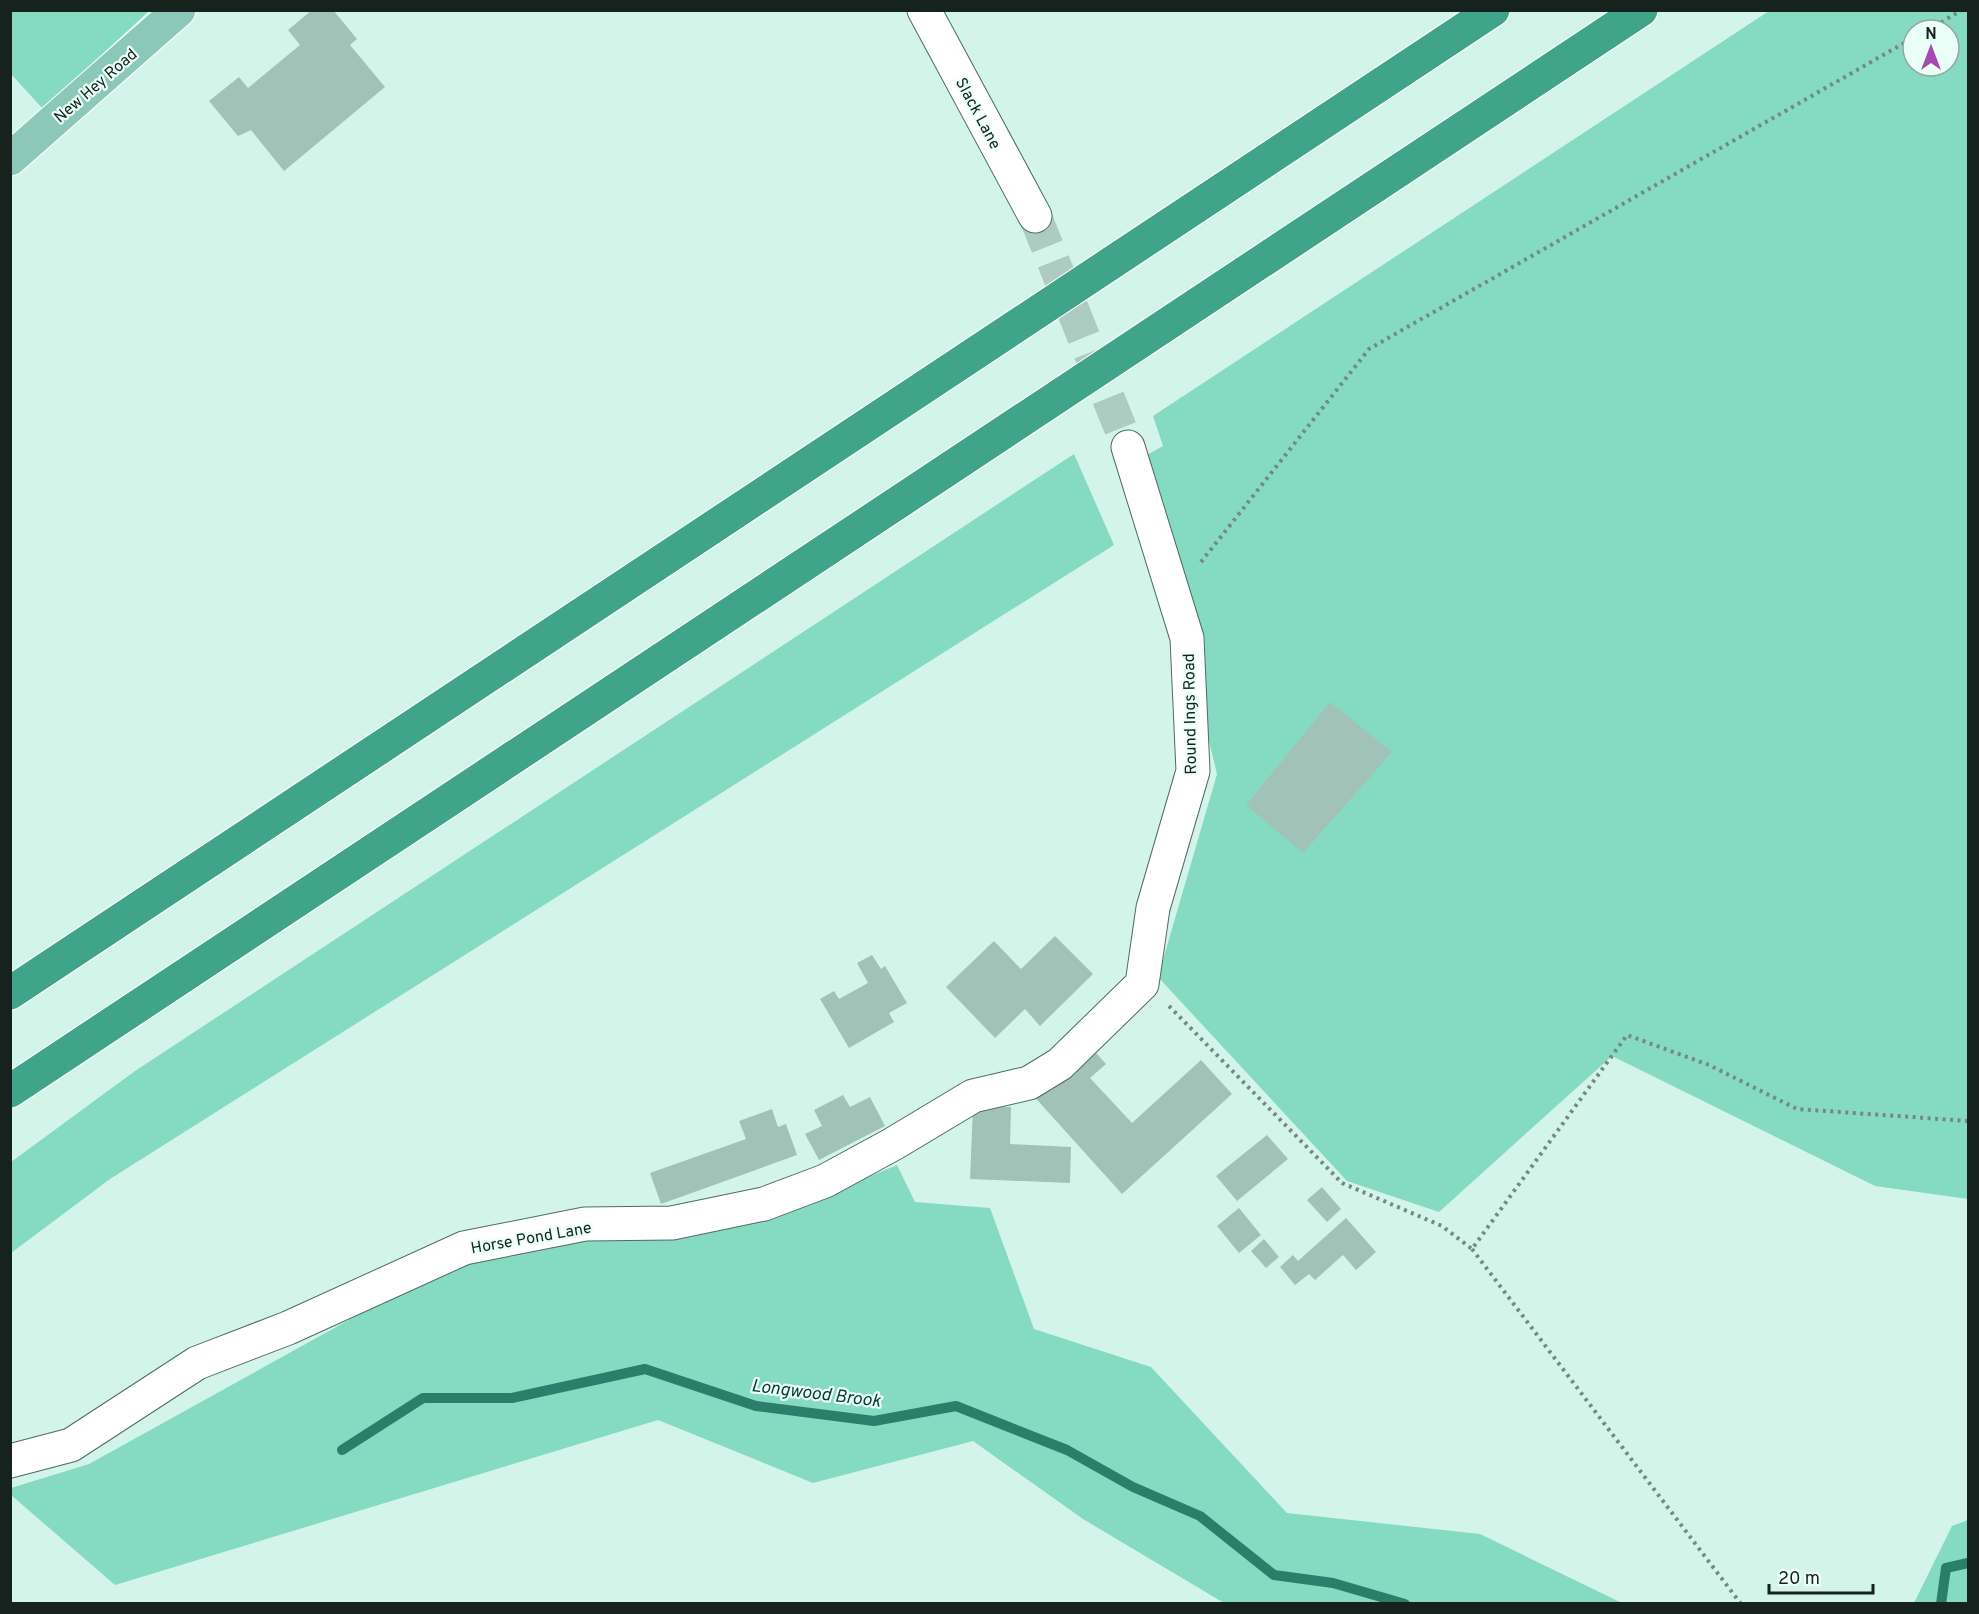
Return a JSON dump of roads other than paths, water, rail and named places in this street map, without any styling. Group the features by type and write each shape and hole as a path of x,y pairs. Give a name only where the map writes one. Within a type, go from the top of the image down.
{"highway":[{"path":"10,993 1493,10"},
{"path":"10,1091 1641,10"}],"main road":[{"name":"New Hey Road","path":"10,159 178,10"}],"street":[{"name":"Slack Lane","path":"924,10 1035,216"},
{"name":"Round Ings Road","path":"1128,447 1187,638 1193,771 1153,908 1142,984"},
{"name":"Horse Pond Lane","path":"10,1461 72,1445 197,1362 288,1328 464,1248 585,1224 672,1223 764,1204 825,1181 973,1096 1029,1083 1047,1073 1060,1064 1142,984"}],"waterway":[{"name":"Longwood Brook","path":"342,1450 423,1398 512,1398 645,1369 756,1406 874,1421 956,1406 1067,1450 1133,1487 1200,1516 1274,1575 1333,1583 1405,1604"},
{"name":"Longwood Brook","path":"1941,1604 1946,1568 1968,1563"}],"tunnel":[{"path":"1035,216 1128,447"}]}
